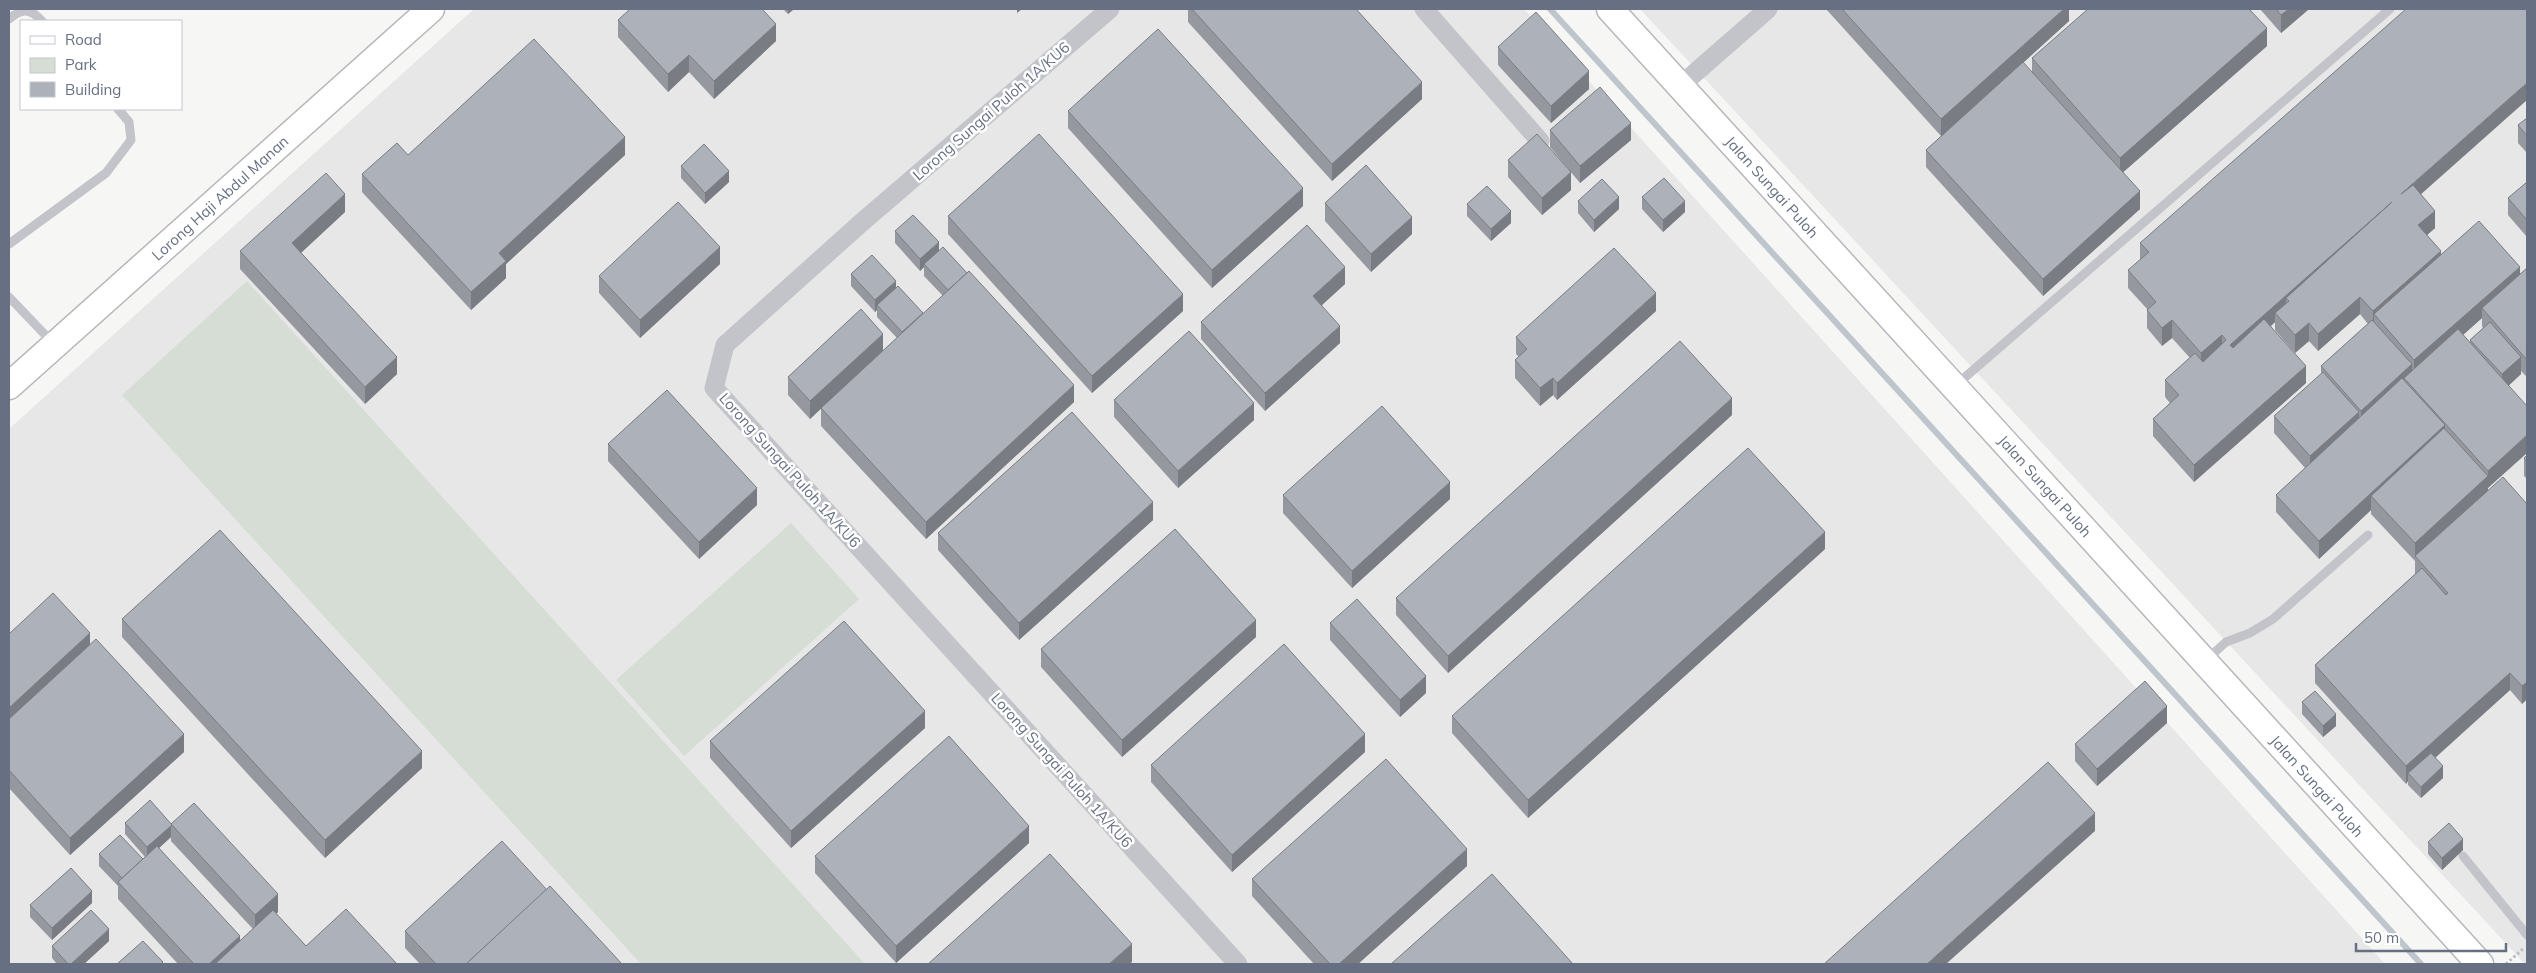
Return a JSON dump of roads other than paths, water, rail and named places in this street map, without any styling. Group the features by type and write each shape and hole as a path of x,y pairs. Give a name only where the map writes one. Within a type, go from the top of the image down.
{"street":[{"name":"Lorong Haji Abdul Manan","path":"9,386 431,9"},
{"name":"Lorong Sungai Puloh 1A/KU6","path":"1110,9 861,223 725,345 714,388 1238,964"},
{"path":"1424,9 1540,141"},
{"name":"Jalan Sungai Puloh","path":"1610,9 2480,964"},
{"path":"1680,86 1768,9"}],"lane":[{"path":"1954,387 2390,9"},
{"path":"9,20 17,12 25,10 34,13 41,20"},
{"path":"9,244 106,172 131,140 129,122 119,110"},
{"path":"10,300 51,341 64,338"},
{"path":"2204,662 2226,642 2250,633 2273,619 2368,535"},
{"path":"2463,856 2527,935"}],"waterway":[{"path":"1550,9 2421,964"}]}
